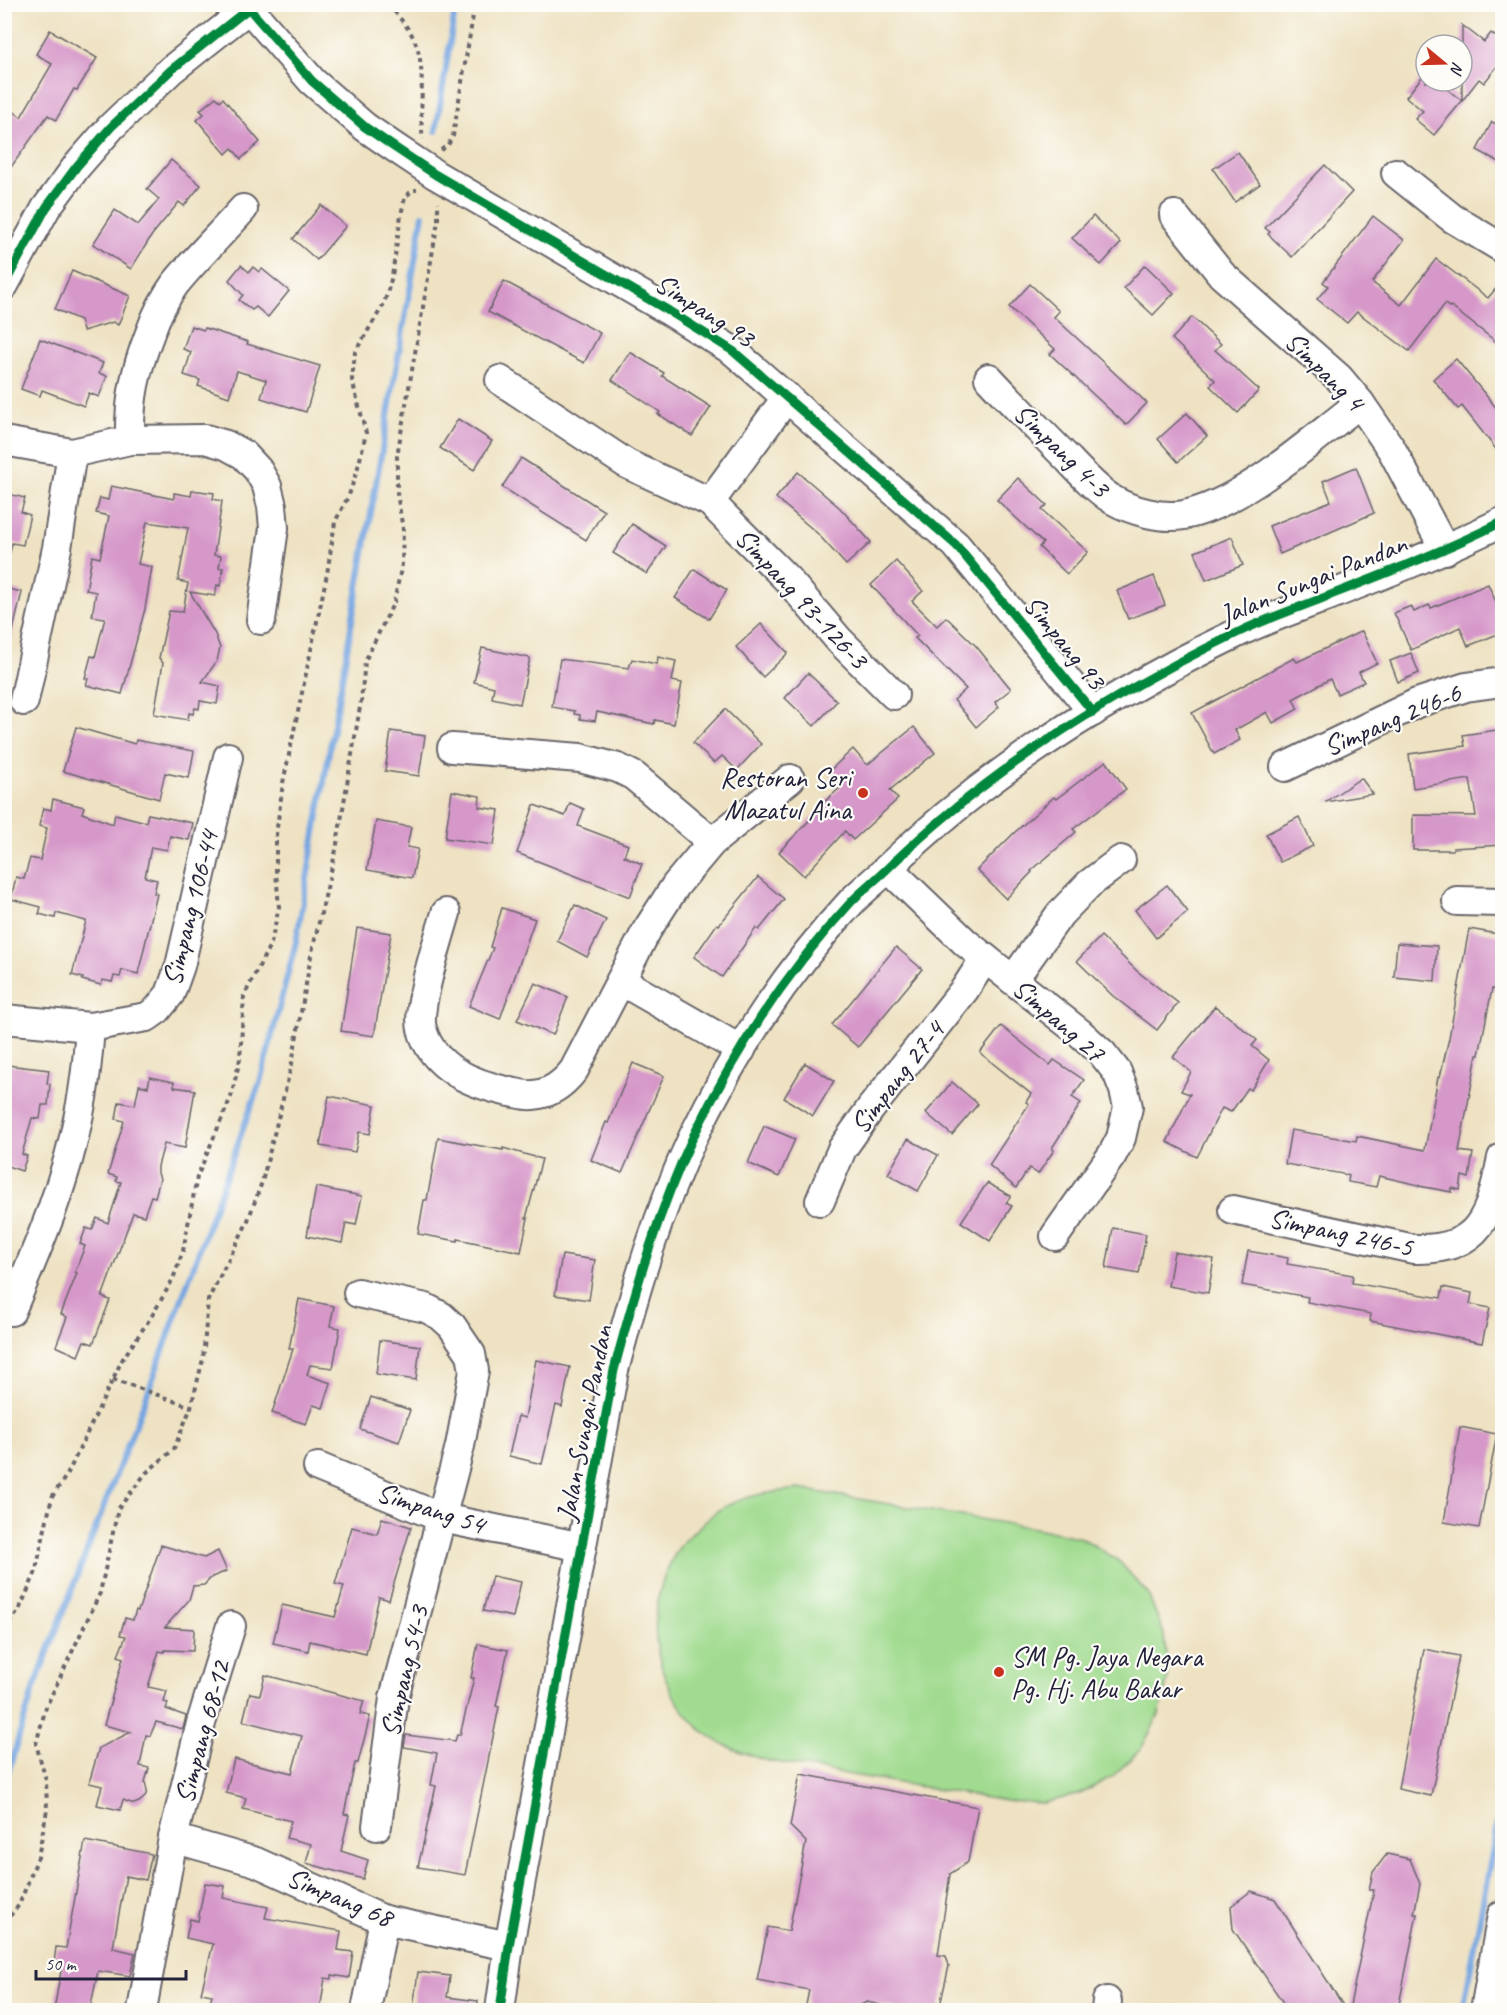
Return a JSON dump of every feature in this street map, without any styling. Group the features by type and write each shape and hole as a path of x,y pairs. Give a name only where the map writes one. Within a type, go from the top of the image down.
{"street":[{"path":"4,285 46,208 77,166 111,127 171,70 247,7"},
{"name":"Simpang 93","path":"247,7 312,81 365,127 436,175 733,351 956,545 1093,711"},
{"path":"1396,172 1452,218 1503,248"},
{"path":"130,440 133,386 139,360 156,317 175,284 243,209"},
{"name":"Simpang 4","path":"1174,215 1222,275 1333,372 1360,403 1392,450 1445,550"},
{"name":"Simpang 4-3","path":"989,378 1069,460 1112,500 1143,511 1167,516 1181,516 1203,510 1260,480 1360,403"},
{"path":"500,380 627,464 710,502 788,398"},
{"path":"4,441 72,453 130,440 205,439 226,445 244,455 258,470 267,486 272,506 274,528 261,620"},
{"path":"24,701 57,548 72,453"},
{"name":"Simpang 93-126-3","path":"710,502 788,580 839,640 894,695"},
{"name":"Jalan Sungai Pandan","path":"500,2010 509,1946 614,1370 630,1307 646,1256 692,1139 741,1050 780,990 822,936 854,900 919,837 1032,751 1093,711 1144,681 1242,630 1445,550 1503,522"},
{"name":"Simpang 246-6","path":"1285,767 1417,703 1466,687 1503,682"},
{"path":"452,748 580,758 618,768 634,776 712,842"},
{"name":"Simpang 106-44","path":"4,1019 90,1027 147,1017 157,1010 170,994 180,966 228,756"},
{"path":"446,913 421,1008 421,1026 432,1053 453,1071 477,1083 494,1088 532,1095 557,1087 568,1079 574,1070 647,930 670,894 712,842 790,779"},
{"path":"1013,980 1060,914 1089,884 1121,860"},
{"name":"Simpang 27","path":"888,867 966,943 1080,1033 1102,1053 1116,1072 1128,1107 1123,1130 1112,1155 1055,1236"},
{"path":"1457,900 1503,902"},
{"name":"Simpang 27-4","path":"820,1201 842,1149 871,1108 965,989 984,958"},
{"path":"621,981 741,1050"},
{"path":"12,1311 44,1232 68,1160 83,1093 90,1027"},
{"name":"Simpang 246-5","path":"1233,1210 1414,1250 1431,1250 1460,1241 1483,1222 1494,1196 1503,1158"},
{"name":"Simpang 54-3","path":"358,1293 426,1308 441,1316 452,1326 471,1354 474,1371 442,1518 394,1698 377,1826"},
{"name":"Simpang 54","path":"318,1467 442,1518 582,1547"},
{"name":"Simpang 68-12","path":"142,2010 174,1838 201,1723 231,1626"},
{"name":"Simpang 68","path":"174,1838 256,1862 384,1920 509,1946"},
{"path":"366,2010 384,1920"},
{"path":"1485,2010 1500,1946"}],"path":[{"path":"389,4 416,44 422,76 421,124 423,139 427,147"},
{"path":"435,148 442,150 448,145 453,135 475,4"},
{"path":"4,1631 19,1610 35,1574 52,1497 68,1473 122,1360 173,1279 183,1251 197,1177 231,1097 240,1059 243,996 271,943 279,908 276,835 283,783 327,574 335,522 349,495 366,433 352,380 355,352 384,304 392,276 405,197 413,190 424,192"},
{"path":"4,1923 18,1905 38,1857 47,1810 46,1780 36,1744 46,1707 99,1593 118,1509 146,1473 174,1449 191,1407 203,1359 208,1300 247,1223 262,1182 292,1063 311,956 336,850 361,701 365,661 394,602 402,564 404,530 397,493 397,456 438,222 438,201 431,196"},
{"path":"112,1379 191,1407"}],"green space":[{"path":"799,1489 1082,1538 1119,1561 1148,1594 1164,1634 1168,1678 1159,1715 1141,1749 1113,1776 1080,1794 1043,1803 1005,1801 764,1760 728,1747 703,1732 680,1705 668,1683 660,1660 656,1636 656,1611 661,1587 670,1564 683,1542 717,1511 746,1498"}],"building":[{"path":"1462,25 1472,33 1462,33"},
{"path":"50,30 97,58 77,90 74,89 56,120 48,115 4,177 4,124 13,111 21,117 52,64 36,54"},
{"path":"1491,33 1503,42 1503,59 1484,83 1479,79 1474,85 1474,34 1484,42"},
{"path":"1414,87 1414,93 1452,93 1462,101 1434,135 1415,119 1423,111 1406,97"},
{"path":"1462,93 1468,93 1462,101"},
{"path":"216,97 220,101 223,98 260,142 241,159 232,148 226,154 197,120 204,114 200,110"},
{"path":"1492,122 1503,127 1503,164 1477,150"},
{"path":"1238,152 1260,184 1235,202 1213,169"},
{"path":"171,160 201,185 184,206 179,202 152,235 131,269 93,244 115,210 138,225 159,199 147,189"},
{"path":"1325,165 1352,192 1292,257 1268,234 1270,232 1265,228"},
{"path":"321,205 346,226 317,260 293,239"},
{"path":"1093,216 1121,243 1101,265 1072,238"},
{"path":"1373,216 1404,240 1372,282 1401,305 1436,259 1488,298 1503,280 1503,347 1445,304 1409,351 1357,312 1347,323 1317,299 1328,286 1323,282"},
{"path":"241,265 249,272 253,267 259,272 262,269 289,291 268,317 256,307 252,310 239,300 243,295 229,280"},
{"path":"1145,265 1174,293 1153,315 1124,288"},
{"path":"72,271 130,296 118,325 113,322 83,331 80,320 55,309"},
{"path":"504,281 600,333 584,363 488,312"},
{"path":"1030,284 1059,311 1054,317 1147,403 1126,425 1050,354 1055,349 1009,307"},
{"path":"1192,317 1221,344 1215,350 1259,390 1238,413 1210,386 1215,380 1172,339"},
{"path":"191,326 204,330 205,328 248,342 247,344 320,366 306,412 261,398 266,380 237,371 229,397 198,386 200,380 184,375 191,352 183,349"},
{"path":"40,339 103,363 99,373 107,376 99,397 89,393 84,406 42,390 40,396 21,389"},
{"path":"630,352 664,373 662,376 711,407 692,436 612,380"},
{"path":"1456,359 1503,416 1503,458 1462,406 1458,409 1433,379"},
{"path":"1187,413 1207,436 1178,462 1158,439"},
{"path":"458,419 492,441 474,470 440,448"},
{"path":"521,458 604,511 586,540 502,487"},
{"path":"1356,467 1374,513 1280,554 1269,526 1331,501 1323,481"},
{"path":"798,472 840,508 871,542 846,565 817,533 776,498"},
{"path":"1018,478 1047,505 1042,510 1088,552 1067,574 1039,547 1043,543 997,500"},
{"path":"111,486 174,499 174,493 191,496 192,490 214,493 213,499 222,501 214,555 221,556 219,568 223,568 220,586 217,585 215,596 190,592 215,634 220,648 217,661 202,682 220,686 217,704 200,701 199,709 195,708 193,714 189,713 188,720 154,714 163,663 159,658 169,611 183,612 188,583 178,581 188,528 147,522 138,564 152,567 145,609 122,694 86,685 88,679 85,678 91,656 95,657 105,618 92,616 96,592 86,590 92,556 100,558 109,516 96,513 100,498 108,500"},
{"path":"4,493 25,498 21,512 30,515 23,545 12,543 10,553 4,553"},
{"path":"632,524 666,546 647,574 613,553"},
{"path":"1232,537 1243,565 1206,580 1195,552"},
{"path":"896,561 923,591 912,601 937,626 946,617 976,646 1011,689 995,702 999,707 976,727 954,700 966,689 915,638 918,636 871,585"},
{"path":"694,569 727,590 709,619 675,598"},
{"path":"1154,576 1165,605 1128,619 1117,591"},
{"path":"1488,584 1503,618 1503,632 1468,646 1460,627 1411,650 1394,613 1411,606 1414,612 1429,605 1431,608"},
{"path":"4,588 22,592 11,639 4,638"},
{"path":"761,624 788,653 763,677 736,647"},
{"path":"1362,631 1377,663 1359,672 1364,682 1337,694 1330,679 1293,699 1298,709 1273,723 1267,712 1235,730 1240,740 1214,754 1192,713 1294,658 1297,662"},
{"path":"482,648 530,658 520,704 492,698 494,687 474,682"},
{"path":"1411,653 1419,673 1398,682 1390,661"},
{"path":"658,657 676,661 672,681 682,683 674,724 655,720 654,724 597,712 595,721 580,719 580,715 574,714 575,711 552,707 560,659 629,668 632,659 657,664"},
{"path":"808,673 837,701 814,726 785,698"},
{"path":"725,709 761,744 737,770 722,756 714,763 693,743"},
{"path":"76,727 135,744 136,740 194,751 189,778 165,773 159,799 63,771"},
{"path":"914,727 935,753 890,790 898,799 853,840 845,831 804,876 779,852 823,806 822,804 841,787 828,772 853,749 867,765"},
{"path":"1503,729 1503,845 1453,848 1453,850 1413,850 1413,815 1476,816 1470,779 1413,788 1409,754 1465,746 1463,735"},
{"path":"391,731 425,736 419,776 385,771"},
{"path":"1106,761 1126,789 1073,829 1076,832 1031,871 1006,899 977,870 1054,797 1056,799"},
{"path":"1361,778 1373,794 1325,802"},
{"path":"452,791 480,796 479,807 499,810 494,845 445,838"},
{"path":"53,799 84,807 82,813 113,824 115,814 146,822 148,814 193,823 189,840 170,836 167,850 151,847 145,877 157,880 154,893 157,894 138,974 122,970 120,977 114,976 112,982 103,980 101,985 72,975 86,921 56,913 55,918 39,914 41,907 11,899 16,877 24,879 30,858 40,860 47,828 39,826 43,808 51,810"},
{"path":"570,803 584,809 578,826 628,845 624,856 642,864 630,897 517,853 534,805 565,816"},
{"path":"1299,817 1313,846 1280,862 1266,834"},
{"path":"376,821 411,827 407,847 418,849 412,878 367,870"},
{"path":"758,877 784,899 759,930 756,928 722,977 694,957 717,924 719,925"},
{"path":"1167,885 1188,912 1156,938 1135,910"},
{"path":"575,905 606,920 587,957 557,941"},
{"path":"502,908 535,919 500,1019 469,1006 493,948 490,947"},
{"path":"357,928 391,933 374,1036 341,1031"},
{"path":"1469,929 1503,935 1503,970 1499,990 1492,989 1479,1055 1477,1055 1459,1151 1473,1153 1469,1178 1462,1176 1460,1190 1452,1188 1452,1192 1379,1176 1376,1187 1348,1182 1349,1175 1285,1164 1291,1130 1356,1141 1357,1136 1425,1150"},
{"path":"1101,936 1137,971 1178,1003 1157,1030 1113,996 1077,961"},
{"path":"1397,943 1437,946 1435,981 1394,977"},
{"path":"896,947 922,969 858,1047 832,1025"},
{"path":"535,983 568,997 553,1035 517,1020"},
{"path":"1215,1006 1257,1040 1252,1046 1269,1060 1251,1090 1248,1088 1231,1112 1222,1108 1197,1157 1167,1142 1190,1094 1181,1091 1191,1072 1173,1057"},
{"path":"1001,1026 1050,1065 1054,1060 1084,1080 1072,1097 1081,1103 1052,1148 1054,1150 1038,1174 1029,1168 1016,1188 989,1165 1029,1104 1026,1102 1031,1094 980,1053"},
{"path":"633,1063 664,1076 622,1173 591,1160"},
{"path":"805,1063 834,1081 813,1116 784,1098"},
{"path":"7,1065 49,1070 48,1105 42,1105 40,1119 32,1118 22,1154 27,1156 22,1171 4,1165 4,1087"},
{"path":"150,1077 174,1082 174,1087 195,1090 185,1148 164,1144 158,1166 160,1179 155,1197 151,1196 144,1216 133,1213 102,1297 110,1300 93,1344 84,1341 78,1356 56,1346 67,1317 61,1314 85,1246 80,1244 86,1228 92,1230 97,1218 108,1223 121,1182 116,1181 117,1177 108,1174 124,1121 116,1119 119,1102 135,1105 139,1085 148,1087"},
{"path":"952,1082 978,1104 952,1135 926,1113"},
{"path":"329,1096 375,1105 370,1134 359,1132 355,1152 320,1146"},
{"path":"764,1126 795,1139 779,1177 748,1163"},
{"path":"438,1138 503,1150 503,1148 542,1159 526,1218 528,1218 521,1252 458,1239 458,1241 418,1234 424,1200 427,1200"},
{"path":"908,1139 938,1155 918,1191 888,1174"},
{"path":"987,1183 1011,1196 1006,1203 1012,1206 990,1241 961,1222"},
{"path":"316,1187 362,1196 356,1225 346,1223 342,1243 307,1236"},
{"path":"1113,1228 1146,1234 1139,1274 1106,1268"},
{"path":"1248,1251 1288,1258 1287,1264 1353,1275 1352,1283 1441,1298 1443,1287 1472,1293 1470,1304 1490,1308 1482,1343 1370,1321 1371,1314 1307,1302 1308,1297 1242,1285"},
{"path":"1174,1252 1214,1259 1208,1293 1168,1286"},
{"path":"562,1255 595,1260 589,1300 555,1295"},
{"path":"299,1299 334,1306 330,1326 340,1328 333,1368 310,1365 307,1375 331,1383 323,1408 313,1405 306,1424 272,1413 293,1349 289,1349"},
{"path":"380,1340 420,1346 416,1380 376,1374"},
{"path":"536,1360 570,1367 562,1407 556,1405 542,1464 509,1456 518,1416 525,1418"},
{"path":"371,1397 410,1410 399,1442 360,1429"},
{"path":"1460,1427 1497,1434 1479,1528 1444,1522"},
{"path":"382,1518 411,1527 389,1600 379,1597 366,1654 310,1641 308,1651 273,1643 282,1605 335,1617 344,1586 335,1584 352,1527 377,1534"},
{"path":"161,1545 204,1558 218,1551 227,1571 212,1577 204,1585 193,1586 189,1600 165,1627 194,1629 193,1651 159,1651 148,1687 167,1691 164,1702 168,1703 166,1709 186,1716 183,1729 156,1722 150,1736 146,1735 140,1766 149,1768 145,1782 147,1791 145,1797 134,1804 123,1800 120,1810 97,1805 102,1786 89,1783 99,1748 131,1732 104,1725 123,1658 118,1656 126,1636 120,1635 125,1618 133,1620 136,1610 138,1611"},
{"path":"492,1576 521,1582 513,1617 483,1611"},
{"path":"478,1644 508,1650 496,1706 499,1707 465,1875 418,1867 436,1786 431,1785 437,1753 404,1747 406,1735 455,1741 457,1735 460,1735 474,1678 471,1678"},
{"path":"1424,1649 1459,1656 1431,1796 1398,1789"},
{"path":"265,1675 364,1701 360,1714 370,1716 358,1763 355,1763 344,1814 349,1815 341,1851 368,1860 363,1879 306,1863 311,1844 286,1838 291,1821 243,1809 246,1798 226,1793 234,1759 292,1773 302,1736 243,1721 250,1693 260,1695"},
{"path":"800,1774 978,1807 968,1862 950,1874 938,1955 946,1956 949,1966 939,2010 904,2010 867,2002 850,2010 805,2010 809,1990 757,1980 768,1927 789,1931 806,1842 790,1826"},
{"path":"85,1841 152,1854 146,1880 126,1876 113,1948 135,1953 130,1976 98,1971 90,2010 54,2010 62,1965 54,1963 56,1947 66,1948"},
{"path":"1387,1854 1410,1859 1420,1884 1414,1914 1417,1914 1398,2010 1349,2010 1374,1890 1369,1890 1373,1872"},
{"path":"205,1883 225,1886 223,1898 268,1907 265,1918 341,1931 338,1950 353,1952 349,1978 332,1975 332,1979 325,1978 320,2010 208,2010 212,1995 201,1993 213,1944 186,1938 190,1919 198,1921"},
{"path":"1251,1891 1275,1899 1346,2010 1288,2010 1233,1929 1231,1906"},
{"path":"418,1972 450,1976 447,1997 478,2001 477,2010 413,2008"}],"waterway":[{"path":"436,131 456,4"},
{"path":"4,1785 33,1691 151,1384 260,1082 296,942 423,215"},
{"path":"1463,2010 1502,1798"}],"cycle path":[{"path":"245,4 312,81 365,127 436,175 733,351 956,545 1093,712"},
{"path":"4,285 46,208 77,166 111,127 171,70 248,9"},
{"path":"500,2010 509,1946 614,1370 648,1252 680,1165 726,1074 764,1013 828,927 857,897 929,830 969,797 1055,735 1146,681 1239,632 1414,562 1502,522"}],"place":[{"name":"Restoran Seri Mazatul Aina","path":"863,793"},
{"name":"SM Pg. Jaya Negara Pg. Hj. Abu Bakar","path":"999,1672"}]}
